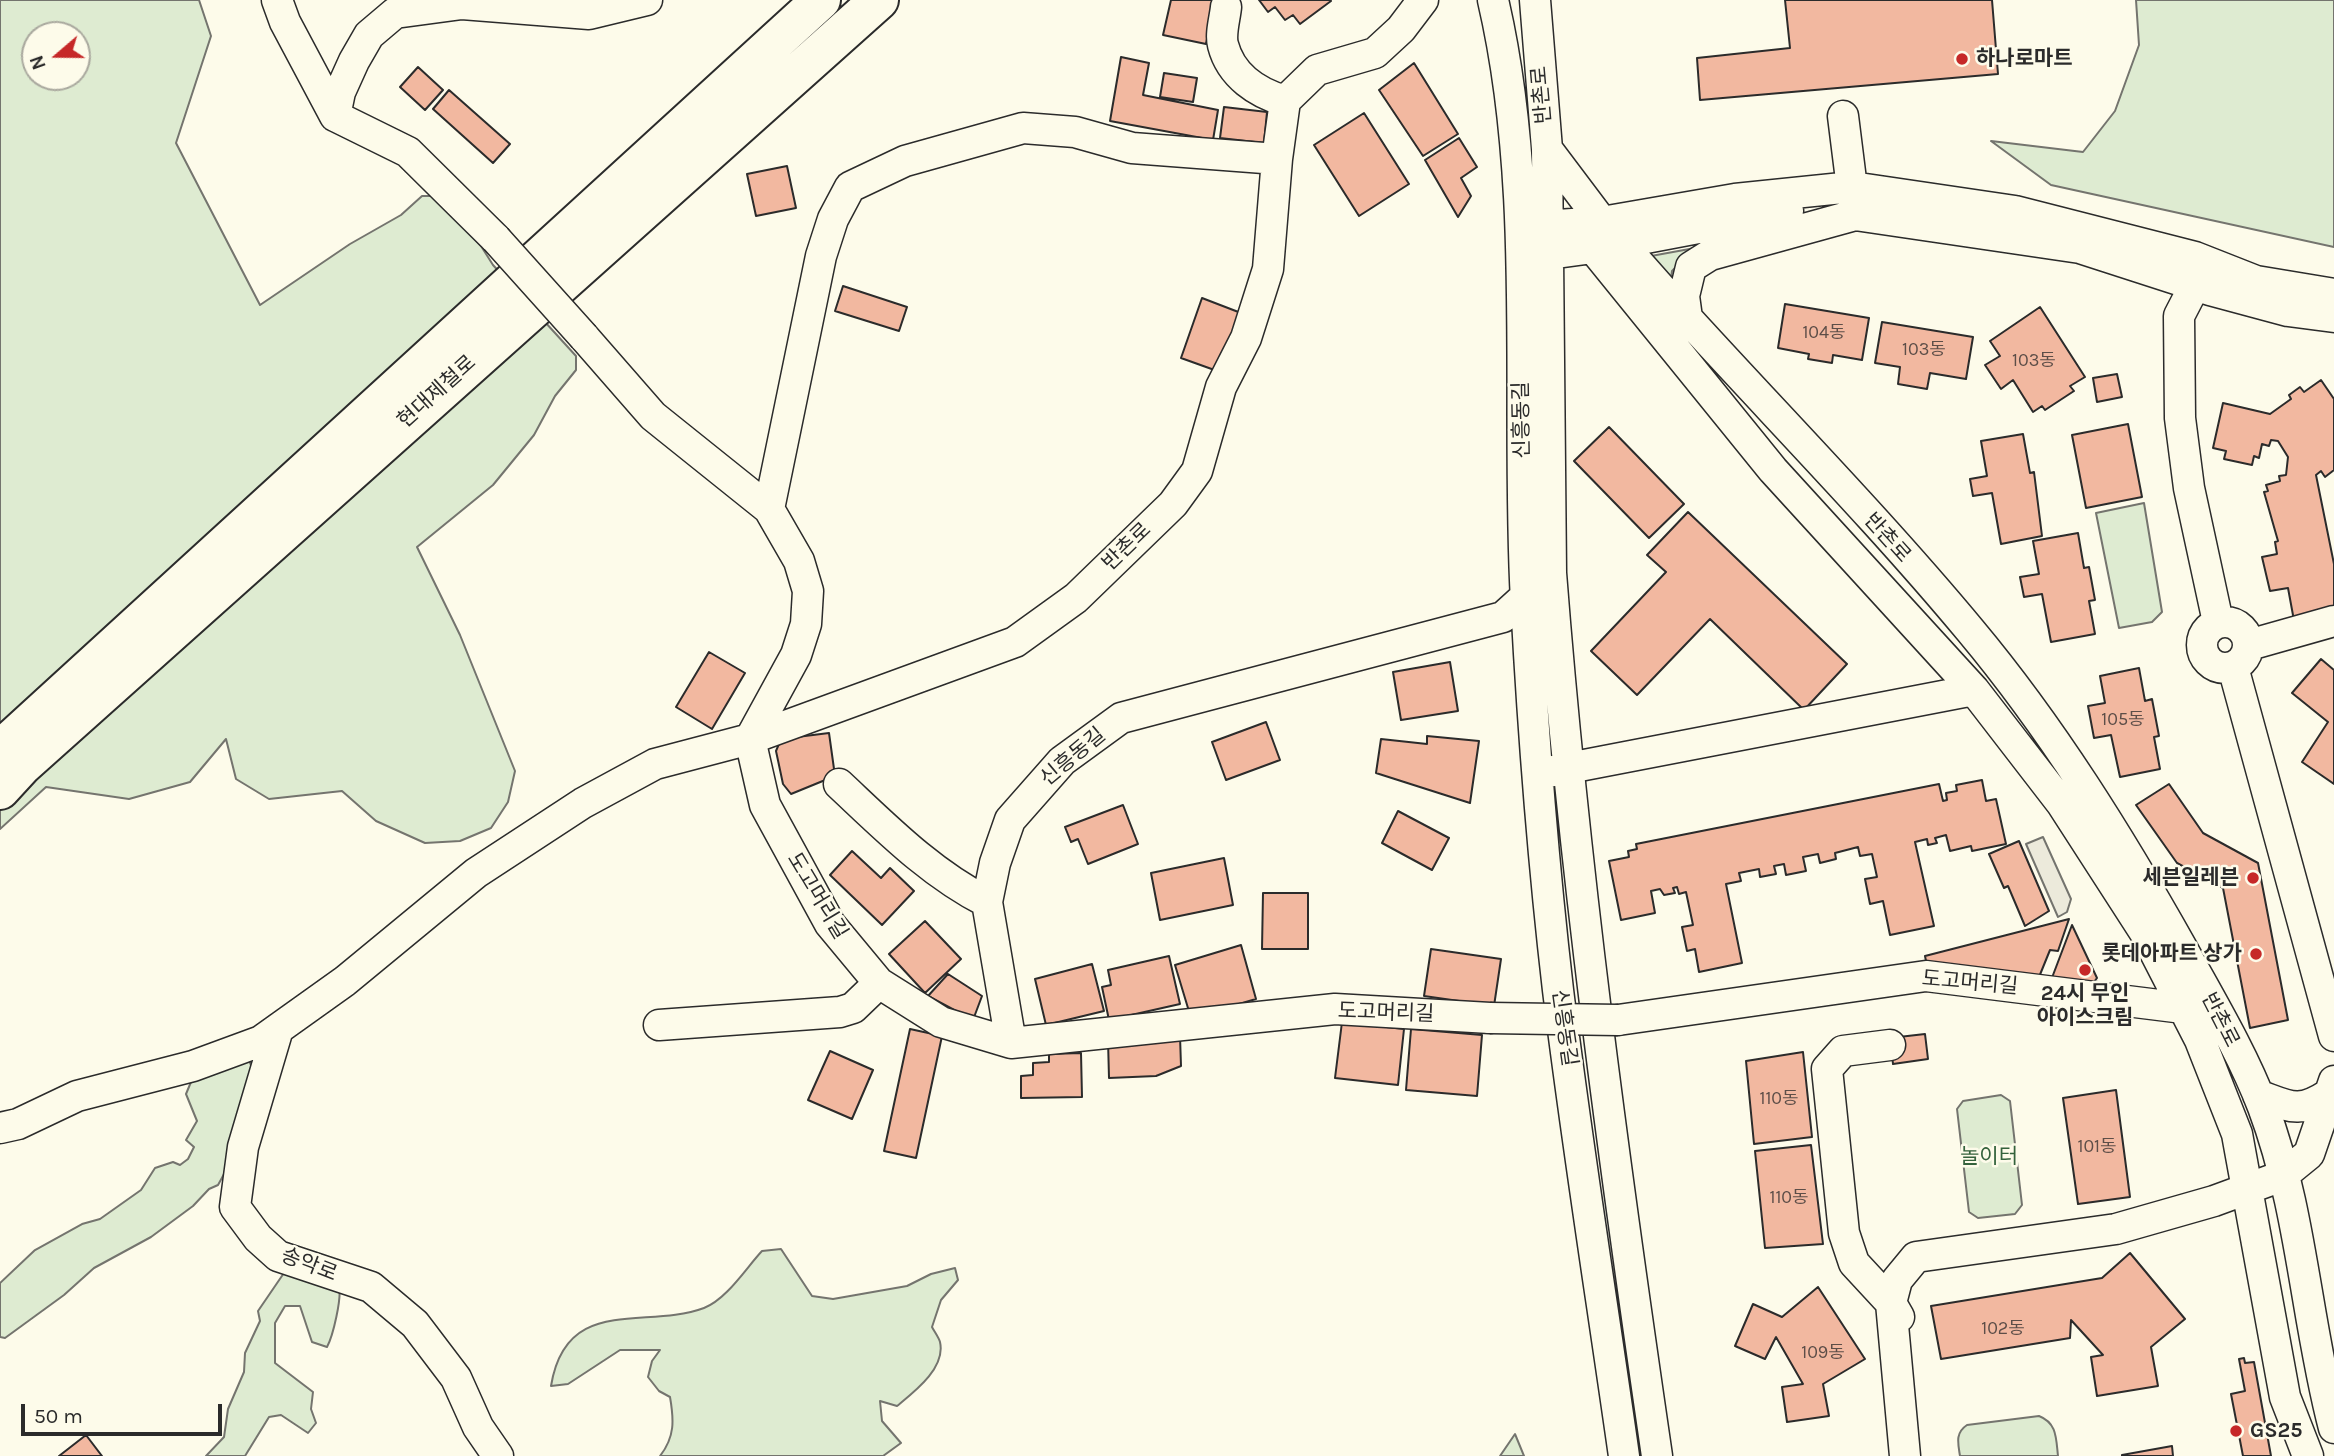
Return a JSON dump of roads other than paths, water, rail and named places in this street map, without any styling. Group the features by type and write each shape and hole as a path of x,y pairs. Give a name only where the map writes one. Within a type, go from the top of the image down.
{"highway":[{"name":"현대제철로","path":"0,750 821,0"},
{"name":"현대제철로","path":"0,790 23,765 407,419 879,0"}],"street":[{"path":"0,1128 18,1124 77,1096 227,1056 278,1029 345,981 476,873 583,803 655,764 750,739 796,655 806,624 808,591 799,561 769,509 653,416 496,239 408,152 335,116 285,22 277,0"},
{"path":"335,116 340,92 354,61 369,36 395,13 462,4 589,14 647,0"},
{"path":"1226,7 1223,45 1234,67 1247,83 1262,94 1285,101 1317,70 1375,53 1401,29 1423,0"},
{"path":"1493,0 1514,111 1531,250 1551,573 1567,768 1613,1152 1657,1456"},
{"name":"반촌로","path":"1535,0 1547,149 1606,238 1773,470 1974,690 2062,804 2144,931 2221,1089 2237,1134 2256,1252 2285,1397 2308,1456"},
{"name":"반촌로","path":"750,739 1016,642 1076,598 1173,504 1197,471 1221,387 1246,338 1268,269 1277,159 1285,101"},
{"path":"1843,116 1853,201"},
{"path":"769,509 821,256 833,219 850,187 905,161 1023,128 1075,132 1132,148 1277,159"},
{"path":"1531,250 1547,149"},
{"path":"1531,250 1606,238 1735,199 1853,201 2015,211 2195,271 2288,311 2334,317"},
{"path":"1687,317 1684,296 1691,267 1710,255 1853,201"},
{"name":"반촌로","path":"1606,238 1687,317 1971,631 2073,768 2146,883 2258,1095 2299,1242 2320,1367 2334,1428"},
{"name":"신흥동길","path":"1531,250 1525,597 1538,774 1558,989 1624,1456"},
{"path":"2195,271 2334,294"},
{"path":"2195,271 2179,316 2179,418 2189,488 2218,622"},
{"name":"신흥동길","path":"1011,1043 987,902 995,863 1010,820 1062,761 1121,718 1503,617 1525,597"},
{"path":"2334,621 2241,656 2212,664 2203,653 2206,632 2218,622 2239,625 2241,656 2334,1036"},
{"path":"1538,774 1974,690"},
{"name":"도고머리길","path":"750,739 765,805 830,924 879,983 941,1021 1011,1043 1335,1009 1490,1018 1618,1020 1926,976 2183,1008"},
{"path":"839,784 921,860 954,885 987,902"},
{"path":"659,1025 840,1012 853,1007 879,983"},
{"name":"송악로","path":"278,1029 243,1147 235,1207 258,1238 278,1256 371,1287 415,1324 456,1378 478,1427 498,1456"},
{"path":"1906,1329 1892,1303 1854,1262 1844,1233 1827,1069 1843,1051 1891,1050 1847,1064 1840,1073 1836,1096 1853,1220 1859,1245 1880,1263 2116,1229 2246,1190 2282,1176 2309,1154 2332,1093"},
{"path":"2258,1095 2290,1107 2309,1107 2332,1093"},
{"path":"1905,1456 1892,1303 1897,1280 1919,1256 2119,1244 2229,1214 2240,1218 2252,1232 2256,1252"},
{"path":"1916,1456 1903,1303 1917,1271 1919,1256"},
{"path":"2285,1397 2298,1456"}],"place":[{"name":"하나로마트","path":"1962,59"},
{"name":"세븐일레븐","path":"2253,878"},
{"name":"롯데아파트 상가","path":"2256,954"},
{"name":"24시 무인 아이스크림","path":"2085,970"},
{"name":"GS25","path":"2236,1431"}],"park label":[{"name":"놀이터","path":"1989,1157"}]}
